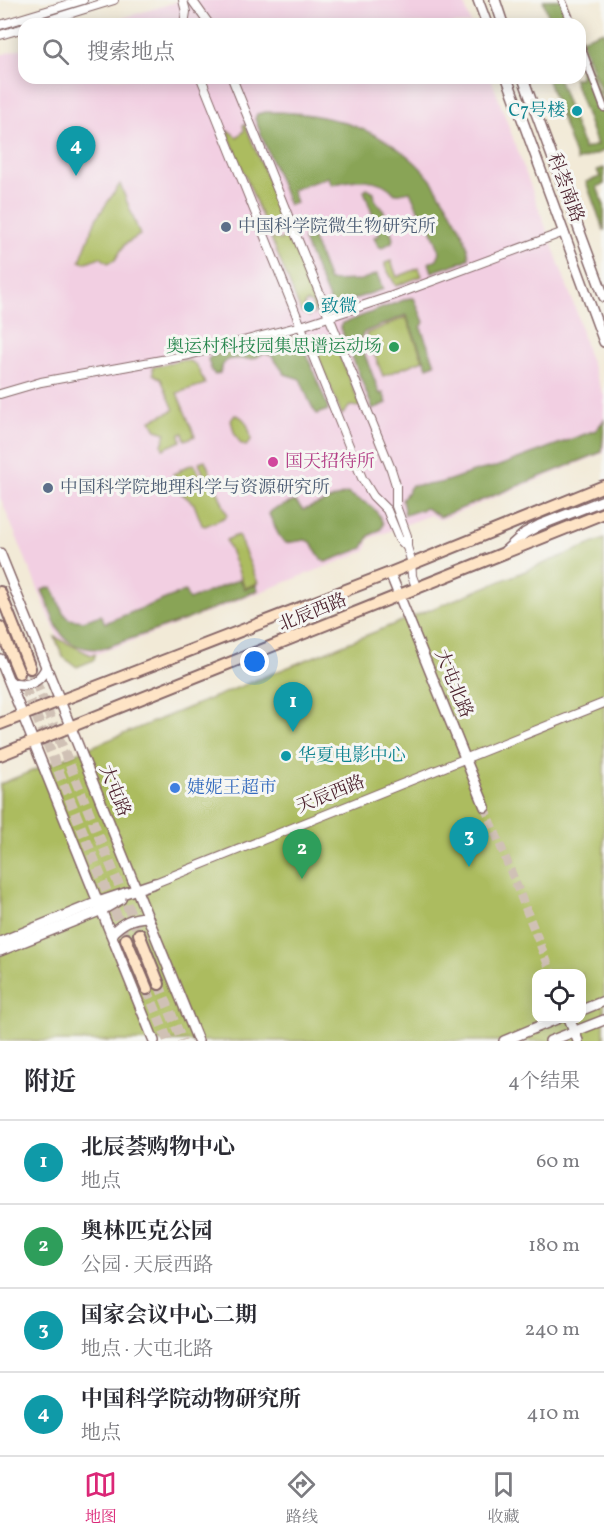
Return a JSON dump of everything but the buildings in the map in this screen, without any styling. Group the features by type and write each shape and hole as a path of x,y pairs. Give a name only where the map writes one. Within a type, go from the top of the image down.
{"main road":[{"name":"北辰西路","path":"0,724 411,565 604,486"},
{"name":"北辰西路","path":"0,755 604,513"},
{"path":"0,592 30,668"},
{"path":"0,627 19,674"},
{"path":"138,934 159,984"},
{"path":"126,939 147,989"}],"street":[{"path":"23,18 83,0"},
{"path":"56,18 114,0"},
{"path":"183,0 185,18"},
{"path":"192,0 205,18"},
{"path":"478,0 485,18"},
{"path":"489,0 500,18"},
{"path":"495,0 502,18"},
{"path":"562,0 570,18"},
{"path":"0,25 18,20"},
{"path":"0,35 18,30"},
{"path":"586,60 604,108"},
{"path":"203,84 362,478 376,500 387,510 399,539 407,547"},
{"path":"234,84 391,469 396,492 396,506 407,536 412,576 417,588"},
{"name":"科荟南路","path":"509,84 604,343"},
{"name":"科荟南路","path":"525,84 604,297"},
{"path":"0,394 41,382 171,359 301,326 564,232"},
{"path":"376,500 387,498 396,492"},
{"path":"501,555 525,533 604,500"},
{"name":"大屯路","path":"0,553 198,1041"},
{"name":"大屯北路","path":"390,573 485,807"},
{"path":"0,659 154,1041"},
{"path":"10,683 21,686 31,683 42,678 46,668"},
{"name":"天辰西路","path":"0,951 155,883 604,703"},
{"name":"天辰西路","path":"0,942 100,906"},
{"path":"111,934 123,922 135,917 147,917"},
{"path":"586,1008 604,1001"},
{"path":"550,1041 576,1036 604,1020"},
{"path":"504,1041 547,1023"}],"shaded area":[{"path":"183,0 463,0 469,18 123,18"},
{"path":"18,50 18,84 493,84 577,313 587,352 604,396 604,453 440,520 430,515 369,539 366,551 91,656 59,640 0,497 0,55"}],"green space":[{"path":"543,0 562,0 570,18 549,18"},
{"path":"604,31 604,99 586,52 586,37"},
{"path":"586,60 604,108 604,151 577,161 549,84 560,84 584,149 597,145 575,84 586,84"},
{"path":"266,112 312,115 335,120 378,136 397,148 415,163 435,186 460,229 469,258 432,272 429,263 437,259 440,252 430,226 426,227 410,191 395,194 381,184 365,180 332,185 328,177 292,190 296,203 289,205 255,119 257,114"},
{"path":"245,124 287,227 275,226 269,234 227,131 237,137 244,131 243,125"},
{"path":"604,168 604,184 597,187 604,206 604,231 586,182 600,177 597,170"},
{"path":"120,184 140,235 125,244 115,260 108,263 100,257 84,263 80,261 96,219"},
{"path":"367,188 374,192 375,200 383,209 393,238 392,242 382,248 378,246 374,237 380,235 364,191"},
{"path":"288,231 318,305 314,314 312,304 305,303 304,308 309,316 301,312 271,238 281,240"},
{"path":"310,231 329,281 361,280 377,274 383,289 340,304 331,304 303,239"},
{"path":"391,261 397,277 419,268 422,276 396,286 385,266 385,263"},
{"path":"414,298 424,322 421,328 435,364 427,367 406,315 364,332 361,338 347,343 340,327 343,323"},
{"name":"奥运村科技园集思谱运动场","path":"406,317 423,360 383,376 366,334"},
{"path":"292,336 301,340 328,410 317,414 300,379 285,374 272,356 264,353 253,359 228,360 220,373 215,375 211,370 208,359 212,356"},
{"path":"332,337 361,407 350,406 342,415 313,345 326,346"},
{"path":"361,345 380,394 383,393 387,403 373,409 349,349"},
{"path":"180,360 194,364 205,384 177,393 195,436 185,440 183,433 180,434 181,441 163,449 166,433 156,430 151,420 174,410 161,379 153,374 153,367"},
{"path":"235,415 245,421 248,428 251,440 246,446 240,443 234,432 231,420"},
{"path":"604,420 602,452 440,517 426,508 405,515 402,500 412,485 435,484 496,467 596,430"},
{"path":"205,460 227,514 226,517 205,526 202,525 194,504 180,492 173,474 194,464 202,479 205,478 199,462"},
{"path":"347,493 373,508 383,524 381,529 369,536 363,548 326,562 321,559 311,542 305,540 286,543 280,538 269,514 272,510 295,501 303,510"},
{"path":"238,535 258,583 245,588 226,540"},
{"path":"604,539 604,1041 0,1041 0,784"},
{"path":"240,579 245,589 256,585 258,590 188,619 101,649 87,648 67,640 55,624 42,590 52,587 63,612 69,619 83,621 101,615 105,623 185,591 189,600"},
{"path":"55,637 91,655 95,654 94,660 77,667 63,657"}],"tunnel":[{"path":"30,668 139,934"},
{"path":"19,673 126,939"},
{"path":"485,807 550,969"},
{"path":"159,984 182,1041"},
{"path":"147,989 168,1041"}],"place":[{"name":"C7号楼","path":"577,111"},
{"name":"中国科学院动物研究所","path":"76,176"},
{"name":"中国科学院微生物研究所","path":"226,227"},
{"name":"致微","path":"309,307"},
{"name":"奥运村科技园集思谱运动场","path":"394,347"},
{"name":"国天招待所","path":"273,462"},
{"name":"中国科学院地理科学与资源研究所","path":"48,488"},
{"name":"北辰荟购物中心","path":"293,732"},
{"name":"华夏电影中心","path":"286,756"},
{"name":"婕妮王超市","path":"175,788"},
{"name":"国家会议中心二期","path":"469,867"},
{"name":"奥林匹克公园","path":"302,879"}]}
